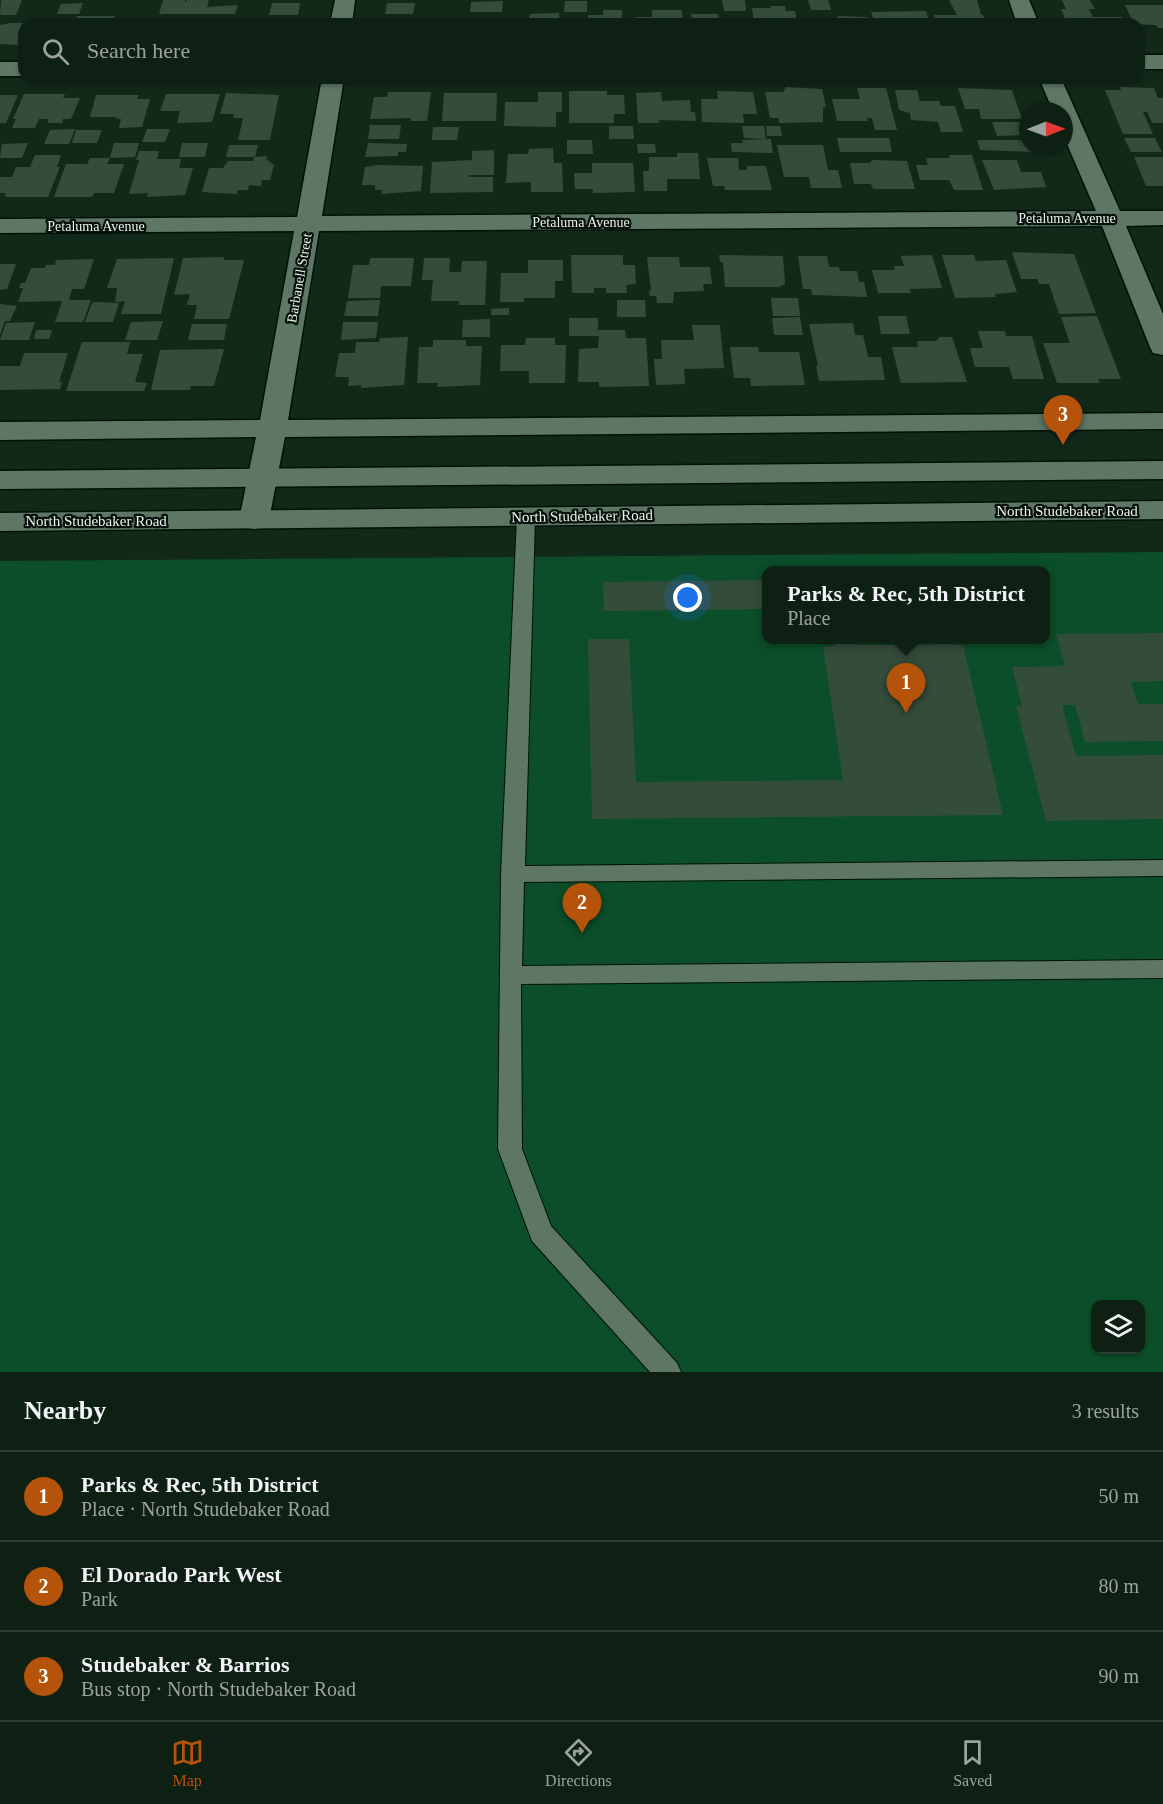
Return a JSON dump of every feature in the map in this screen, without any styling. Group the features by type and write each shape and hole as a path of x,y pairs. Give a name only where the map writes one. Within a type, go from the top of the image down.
{"street":[{"path":"342,18 345,0"},
{"path":"1019,0 1026,18"},
{"path":"1145,62 1163,62"},
{"path":"0,69 18,69"},
{"name":"Barbanell Street","path":"254,520 309,224 332,84"},
{"path":"1053,84 1111,218 1163,347"},
{"name":"Petaluma Avenue","path":"0,226 1163,218"},
{"path":"0,431 1163,421"},
{"path":"0,480 1163,470"},
{"name":"North Studebaker Road","path":"0,522 1163,510"}],"lane":[{"path":"526,517 512,874 510,1149 541,1233 668,1372"},
{"path":"512,874 1163,868"},
{"path":"510,975 1163,969"}],"green space":[{"path":"1163,552 1163,1372 0,1372 0,561"}],"building":[{"path":"1,0 22,0 16,15 0,15"},
{"path":"163,0 185,0 185,3 187,0 209,0 207,7 238,5 235,14 159,14"},
{"path":"722,0 745,0 746,11 724,11"},
{"path":"808,0 828,0 831,10 811,10"},
{"path":"949,0 977,0 981,15 984,18 935,18 934,15 957,15"},
{"path":"1062,0 1090,0 1095,9 1089,9 1093,17 1122,18 1065,18 1061,9 1066,9"},
{"path":"503,1 502,12 470,12 471,2"},
{"path":"565,1 587,1 587,12 564,12"},
{"path":"83,3 79,14 57,14 61,4"},
{"path":"272,3 300,3 298,15 269,15"},
{"path":"387,3 415,3 413,14 385,14"},
{"path":"1125,5 1163,5 1163,28 1145,24 1145,18 1131,18"},
{"path":"770,6 785,6 786,11 795,11 796,18 753,18 752,8 771,8"},
{"path":"603,10 622,10 622,18 588,18 588,15 603,15"},
{"path":"652,10 682,10 683,18 635,18 652,17"},
{"path":"926,11 928,18 873,18 871,12"},
{"path":"559,13 559,18 529,18 530,14"},
{"path":"691,14 718,14 718,18 692,18"},
{"path":"77,16 115,16 114,18 76,18"},
{"path":"839,16 867,18 836,18"},
{"path":"18,23 18,45 0,44 0,25"},
{"path":"786,87 822,89 826,107 823,107 823,122 779,123 779,118 770,118 765,92 783,92"},
{"path":"1120,87 1154,88 1158,98 1163,98 1163,123 1152,123 1147,112 1143,112 1153,134 1123,134 1105,90 1121,90"},
{"path":"857,88 886,88 897,130 875,130 872,118 867,118 868,121 837,121 832,99 860,99"},
{"path":"958,88 1012,90 1019,110 1019,119 981,119 979,109 965,109"},
{"path":"895,90 917,90 920,101 939,101 941,106 955,106 963,132 941,132 938,122 911,120 910,113 899,110"},
{"path":"569,91 607,91 607,95 624,95 625,114 614,114 614,123 569,123"},
{"path":"717,91 753,92 757,114 743,114 744,123 702,122 701,99 718,99"},
{"path":"388,92 431,92 427,121 411,121 411,118 370,119 374,97 387,97"},
{"path":"538,92 562,92 562,112 556,112 556,127 504,126 505,102 538,102"},
{"path":"661,92 662,101 690,100 691,112 695,112 696,121 659,120 659,123 638,123 636,93"},
{"path":"226,93 279,95 270,140 238,140 243,118 233,118 234,114 220,114"},
{"path":"444,93 497,93 496,121 442,121"},
{"path":"24,94 65,94 63,98 80,98 71,119 63,119 62,123 47,123 49,119 39,119 35,128 12,128 16,119 13,119"},
{"path":"166,94 220,94 212,122 177,123 180,111 160,111"},
{"path":"0,95 18,95 6,123 0,123"},
{"path":"96,95 139,95 137,99 150,99 142,127 119,128 121,119 116,119 117,117 90,117"},
{"path":"992,122 1019,122 1019,135 997,136"},
{"path":"370,125 401,125 399,139 368,139"},
{"path":"609,126 633,126 634,139 609,139"},
{"path":"742,126 764,126 766,139 744,138"},
{"path":"766,126 780,126 782,136 767,136"},
{"path":"433,127 459,127 457,140 432,140"},
{"path":"75,129 69,144 44,144 50,130"},
{"path":"147,129 170,129 165,142 142,142"},
{"path":"76,130 102,130 97,143 72,143"},
{"path":"837,138 889,138 892,152 840,152"},
{"path":"1124,138 1155,138 1162,152 1131,152"},
{"path":"771,139 773,153 732,152 731,143 743,143 742,140"},
{"path":"567,140 592,140 593,154 567,154"},
{"path":"977,140 1019,140 1019,151 980,150"},
{"path":"28,143 22,158 0,158 2,144"},
{"path":"114,143 139,143 135,157 110,157"},
{"path":"182,143 208,143 205,157 179,157"},
{"path":"368,143 407,144 406,152 398,152 398,156 365,157"},
{"path":"637,144 655,144 656,153 638,153"},
{"path":"229,145 258,145 255,157 267,156 266,159 274,165 270,180 262,180 261,186 249,185 248,190 238,190 237,194 202,192 209,168 223,168 228,161 253,161 254,157 226,157"},
{"path":"777,145 823,145 828,170 838,170 842,188 811,188 809,177 784,177"},
{"path":"553,148 554,163 562,163 563,192 531,192 531,182 506,183 508,154 528,154 529,149"},
{"path":"494,150 494,175 469,175 469,177 493,177 493,192 430,193 432,162 472,160 472,151"},
{"path":"139,151 159,151 157,159 181,159 179,168 193,168 185,195 147,197 148,193 129,194 139,160 136,160"},
{"path":"677,153 698,153 700,179 667,179 667,191 644,191 643,171 649,171 649,157 677,157"},
{"path":"35,155 61,155 57,167 60,167 48,197 5,197 6,193 0,193 0,177 12,177 16,167 30,167"},
{"path":"949,155 972,155 983,190 954,190 949,180 920,180 916,165 928,165 926,158 950,158"},
{"path":"1134,157 1163,157 1163,186 1146,186"},
{"path":"90,158 110,158 107,164 124,164 114,193 94,193 92,197 54,197 66,164 87,164"},
{"path":"707,158 738,158 739,170 747,170 747,166 766,166 772,190 725,190 724,186 713,186"},
{"path":"872,160 907,161 915,189 873,189 871,184 854,184 850,163 870,163"},
{"path":"982,160 1017,160 1021,172 1041,172 1046,187 994,190"},
{"path":"592,163 633,163 635,192 593,193 593,189 575,189 574,173 592,173"},
{"path":"423,166 421,191 382,194 382,190 375,190 375,185 362,185 365,167"},
{"path":"1012,252 1074,254 1096,313 1059,314 1049,284 1039,284 1037,279 1021,279"},
{"path":"571,255 623,255 623,265 635,265 636,284 626,285 627,293 606,293 606,288 594,288 594,293 572,293"},
{"path":"719,255 783,256 785,284 779,287 725,287 723,262 720,262"},
{"path":"932,255 942,288 910,289 911,293 878,293 872,270 895,270 894,266 904,266 901,256"},
{"path":"942,255 974,255 976,261 1006,260 1017,292 995,294 996,297 955,298"},
{"path":"798,256 827,256 829,267 839,267 840,271 857,271 859,282 864,282 867,297 812,295 811,289 803,289"},
{"path":"224,257 224,260 244,260 229,319 194,319 197,305 187,305 190,294 174,295 183,258"},
{"path":"647,257 679,257 680,267 710,267 712,284 703,284 704,291 674,292 673,303 657,303 656,296 650,296"},
{"path":"174,258 161,314 121,314 125,301 115,302 117,288 107,288 117,259"},
{"path":"370,258 414,258 411,286 381,286 380,298 348,298 353,265 369,265"},
{"path":"424,258 450,258 449,272 461,272 462,261 487,261 485,305 459,305 459,301 431,301 433,280 422,280"},
{"path":"94,259 84,289 72,289 69,300 91,300 83,322 55,322 62,301 18,302 23,288 19,288 21,283 25,283 31,268 55,265 56,260"},
{"path":"528,260 563,260 563,281 555,281 555,298 524,298 524,302 500,302 501,273 528,273"},
{"path":"0,264 16,264 7,289 0,290"},
{"path":"771,298 798,298 800,316 773,316"},
{"path":"380,300 378,316 344,316 347,301"},
{"path":"617,300 645,300 646,317 617,317"},
{"path":"92,303 119,303 113,322 85,322"},
{"path":"0,304 17,306 10,321 5,321 0,335"},
{"path":"509,308 509,315 491,315 491,309"},
{"path":"878,316 906,316 910,334 881,334"},
{"path":"1097,316 1121,379 1098,379 1100,383 1057,383 1043,343 1070,343 1061,317"},
{"path":"800,317 803,335 774,335 772,318"},
{"path":"569,318 598,318 598,330 625,330 626,338 646,338 649,386 599,387 599,382 578,382 579,349 598,348 599,336 569,336"},
{"path":"490,319 490,337 462,337 463,320"},
{"path":"163,321 157,340 125,340 131,322"},
{"path":"35,322 29,340 0,340 6,323"},
{"path":"343,322 378,322 376,338 341,340"},
{"path":"853,323 855,335 863,335 868,357 881,357 885,380 819,381 809,324"},
{"path":"192,324 227,324 224,340 188,340"},
{"path":"692,325 720,325 724,368 684,369 685,384 656,385 654,359 662,359 661,340 694,340"},
{"path":"36,330 52,330 49,339 34,339"},
{"path":"978,331 1005,331 1006,336 1032,336 1044,379 1013,379 1009,367 975,367 970,348 983,348"},
{"path":"408,337 404,385 361,388 361,385 348,386 349,377 335,377 339,353 355,353 356,342 379,342 380,338"},
{"path":"940,337 952,337 967,382 901,383 892,347 918,347 917,341 936,341"},
{"path":"526,338 555,338 555,345 566,345 565,383 529,383 529,371 500,371 501,345 525,345"},
{"path":"433,340 466,340 466,346 482,346 480,385 437,387 438,383 417,383 419,347 433,347"},
{"path":"82,342 130,342 127,354 143,354 135,382 147,383 144,391 66,391"},
{"path":"730,347 758,347 759,352 799,352 805,385 751,386 750,378 734,378"},
{"path":"224,349 214,386 191,386 190,390 151,390 160,350"},
{"path":"24,353 68,353 59,382 62,382 60,389 0,390 0,366 20,366"},
{"path":"762,580 762,609 604,611 603,582"},
{"path":"1163,633 1163,681 1131,682 1138,704 1163,704 1163,741 1085,742 1075,705 1062,705 1076,756 1163,755 1163,819 1046,821 1016,706 1022,706 1012,667 1065,666 1056,634"},
{"path":"588,639 629,639 636,782 843,780 823,647 835,646 834,644 963,645 1003,815 592,819"}],"place":[{"name":"Studebaker & Barrios","path":"1063,445"},
{"name":"Parks & Rec, 5th District","path":"906,713"},
{"name":"El Dorado Park West","path":"582,933"}]}
